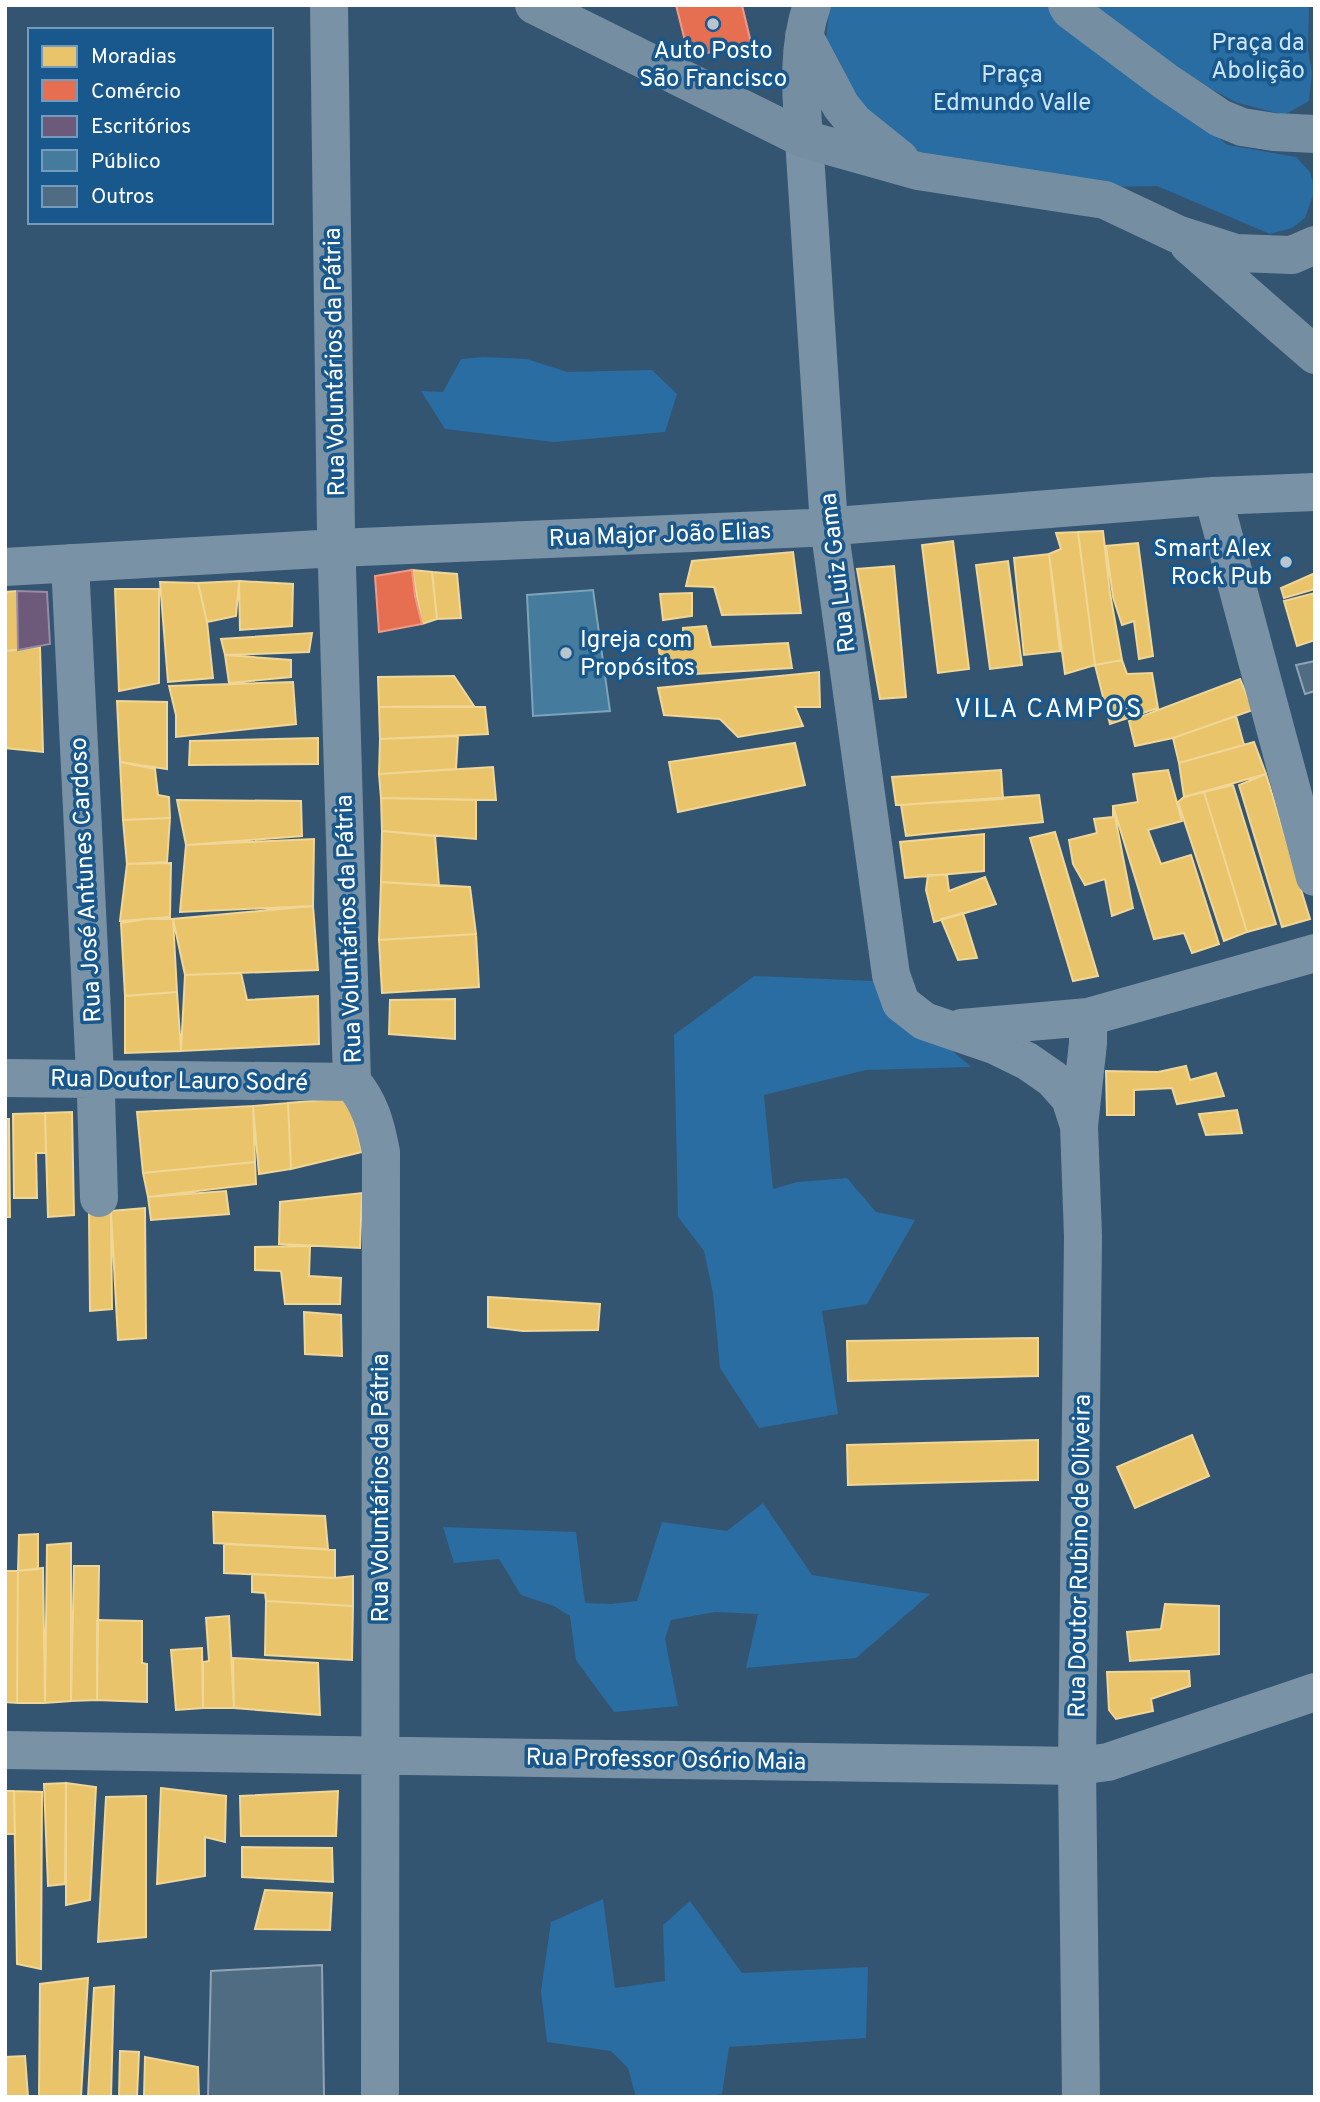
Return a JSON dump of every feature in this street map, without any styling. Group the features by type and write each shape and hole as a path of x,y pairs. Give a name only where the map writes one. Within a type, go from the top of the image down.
{"main road":[{"path":"534,5 804,139 918,171 1105,200 1177,234 1236,253 1292,255 1315,245"},
{"path":"1068,5 1070,10 1165,81 1220,118 1242,127 1315,134"},
{"path":"804,139 801,95 808,21"},
{"path":"808,21 841,106 854,122 918,171"},
{"path":"1177,234 1315,355"}],"street":[{"name":"Rua Voluntários da Pátria","path":"329,5 337,548 352,1082 363,1094 376,1126 381,1152 380,2097"},
{"name":"Rua Luiz Gama","path":"804,139 829,526 891,975 901,1003 924,1021 951,1029"},
{"name":"Rua Major João Elias","path":"5,567 337,548 829,526 1213,496 1315,492"},
{"path":"1213,496 1315,877"},
{"name":"Rua José Antunes Cardoso","path":"70,563 99,1198"},
{"path":"951,1029 1088,1017 1315,953"},
{"name":"Rua Doutor Rubino de Oliveira","path":"1081,2097 1077,1766 1083,1250 1079,1126 1088,1043 1088,1017"},
{"path":"951,1029 1027,1061 1053,1079 1070,1098 1079,1126"},
{"name":"Rua Doutor Lauro Sodré","path":"5,1078 352,1082"},
{"name":"Rua Professor Osório Maia","path":"5,1750 1077,1766 1108,1762 1315,1692"}],"green space":[{"name":"Praça Edmundo Valle","path":"830,5 1052,5 1060,20 1228,145 1296,157 1310,172 1315,190 1305,218 1292,228 1270,234 1157,186 1110,187 918,157 847,91 826,39"},
{"name":"Praça da Abolição","path":"1091,5 1309,5 1308,50 1312,73 1309,101 1284,115 1238,103 1203,85"},
{"path":"461,359 527,359 567,372 652,370 677,394 665,432 554,442 445,429 421,391 443,392"},
{"path":"754,976 873,981 971,1067 866,1070 764,1095 773,1189 797,1182 847,1178 876,1212 915,1220 867,1304 822,1311 838,1414 759,1428 720,1368 713,1293 704,1251 678,1217 674,1035"},
{"path":"763,1503 812,1575 930,1594 856,1658 746,1668 758,1614 715,1612 671,1620 665,1639 678,1706 614,1712 576,1660 570,1616 554,1606 521,1595 499,1559 454,1563 443,1527 576,1532 585,1603 611,1604 637,1601 662,1522 727,1531"},
{"path":"603,1899 615,1988 665,1981 663,1925 690,1901 742,1973 868,1967 866,2038 729,2047 722,2094 704,2097 636,2097 628,2068 611,2051 547,2042 541,1991 551,1922"}],"building: Moradias":[{"path":"1103,531 1110,593 1122,660 1095,665 1078,532"},
{"path":"1078,532 1095,665 1065,674 1049,554 1061,549 1056,533"},
{"path":"953,541 969,669 938,673 922,545"},
{"path":"1138,543 1153,656 1139,659 1134,621 1122,625 1113,597 1106,546"},
{"path":"793,552 801,613 722,615 714,587 686,586 692,561"},
{"path":"1049,554 1060,651 1024,655 1014,558"},
{"path":"1008,561 1022,665 990,669 976,565"},
{"path":"894,566 906,697 880,699 857,569"},
{"path":"412,570 432,572 437,619 422,624"},
{"path":"432,572 457,574 461,618 437,619"},
{"path":"1315,573 1315,589 1284,598 1281,588"},
{"path":"239,581 236,616 207,622 198,583"},
{"path":"239,581 293,584 292,626 240,630"},
{"path":"160,582 198,583 207,622 213,678 168,682"},
{"path":"115,589 159,589 159,683 119,691"},
{"path":"17,591 18,650 5,651 5,592"},
{"path":"692,593 692,616 663,620 660,594"},
{"path":"1315,593 1315,640 1297,646 1284,601"},
{"path":"706,626 711,647 788,643 792,668 663,676 658,644 683,641 683,628"},
{"path":"312,633 309,652 225,655 221,639"},
{"path":"40,647 43,752 5,748 5,651"},
{"path":"225,655 291,660 291,677 229,683"},
{"path":"1122,660 1127,674 1152,673 1158,708 1110,724 1095,665"},
{"path":"819,672 820,707 795,707 803,726 738,737 720,719 664,715 658,688"},
{"path":"454,676 474,706 379,707 378,677"},
{"path":"1240,679 1253,710 1173,738 1135,746 1129,721"},
{"path":"293,682 296,724 176,737 176,715 169,686"},
{"path":"117,701 167,702 167,769 120,762"},
{"path":"379,707 485,707 488,734 380,739"},
{"path":"1236,716 1244,745 1179,763 1173,738"},
{"path":"458,736 456,769 379,774 380,739"},
{"path":"318,738 318,764 189,765 190,741"},
{"path":"1254,742 1266,774 1184,797 1179,763"},
{"path":"795,743 805,785 678,812 669,762"},
{"path":"120,762 155,769 158,795 169,797 170,818 123,820"},
{"path":"493,767 496,800 381,798 379,774"},
{"path":"1001,770 1003,799 896,805 892,777"},
{"path":"1168,770 1182,821 1148,830 1161,864 1191,855 1219,944 1192,953 1184,933 1154,939 1113,806 1138,802 1133,774"},
{"path":"1266,774 1310,919 1282,927 1239,785"},
{"path":"1233,785 1276,924 1247,932 1204,792"},
{"path":"1204,792 1247,932 1224,941 1178,802 1184,797"},
{"path":"1039,795 1043,822 906,836 901,805"},
{"path":"381,798 476,800 476,839 382,831"},
{"path":"177,800 301,801 302,836 186,845"},
{"path":"1113,806 1133,908 1112,916 1105,879 1085,885 1073,864 1069,840 1097,833 1094,819 1113,817"},
{"path":"170,818 167,862 127,864 123,820"},
{"path":"382,831 435,836 439,886 381,882"},
{"path":"1055,832 1098,976 1073,981 1030,838"},
{"path":"984,834 984,871 905,878 900,842"},
{"path":"314,839 313,906 180,912 186,845"},
{"path":"171,863 170,917 120,921 127,864"},
{"path":"928,875 947,875 949,891 985,877 996,904 934,922 926,890"},
{"path":"381,882 470,887 476,934 379,940"},
{"path":"313,906 318,970 185,975 173,919"},
{"path":"963,913 977,958 958,960 941,919"},
{"path":"173,919 177,992 125,996 121,923"},
{"path":"476,934 479,987 382,993 379,940"},
{"path":"241,973 247,1000 318,996 319,1044 181,1051 185,975"},
{"path":"177,992 181,1051 125,1053 125,996"},
{"path":"455,999 455,1039 389,1034 390,1000"},
{"path":"1186,1066 1190,1080 1216,1073 1224,1096 1177,1104 1172,1088 1134,1090 1134,1115 1107,1115 1106,1071 1158,1072"},
{"path":"348,1098 362,1152 291,1169 288,1103"},
{"path":"288,1103 291,1169 259,1174 253,1106"},
{"path":"253,1106 255,1162 143,1173 137,1112"},
{"path":"1237,1110 1242,1133 1206,1135 1199,1114"},
{"path":"72,1112 74,1215 48,1217 45,1113"},
{"path":"45,1113 46,1153 36,1153 37,1198 14,1198 13,1114"},
{"path":"5,1119 9,1119 10,1217 5,1217"},
{"path":"255,1162 256,1184 148,1197 143,1173"},
{"path":"226,1191 229,1214 151,1220 148,1197"},
{"path":"362,1193 360,1248 279,1244 280,1202"},
{"path":"145,1208 146,1338 118,1340 111,1211"},
{"path":"111,1211 112,1309 90,1311 89,1212"},
{"path":"310,1246 309,1276 341,1278 340,1304 285,1304 281,1271 255,1270 255,1247"},
{"path":"488,1297 600,1304 598,1330 523,1331 488,1327"},
{"path":"304,1312 341,1315 342,1356 305,1354"},
{"path":"1038,1338 1038,1376 848,1381 847,1341"},
{"path":"1192,1435 1209,1476 1135,1508 1117,1467"},
{"path":"1038,1440 1038,1480 848,1485 847,1445"},
{"path":"213,1512 325,1516 328,1549 214,1543"},
{"path":"38,1534 38,1569 18,1571 19,1535"},
{"path":"71,1543 71,1701 45,1703 47,1545"},
{"path":"224,1544 335,1550 335,1578 224,1573"},
{"path":"74,1566 99,1566 97,1700 71,1701"},
{"path":"43,1568 45,1703 17,1703 18,1571"},
{"path":"5,1571 18,1571 17,1703 5,1702"},
{"path":"252,1574 335,1578 353,1576 353,1606 266,1601 265,1593 252,1592"},
{"path":"266,1601 353,1606 352,1660 265,1655"},
{"path":"1165,1604 1219,1606 1219,1654 1130,1661 1127,1632 1161,1629"},
{"path":"229,1616 234,1708 203,1708 203,1662 209,1661 206,1618"},
{"path":"97,1620 142,1621 142,1663 147,1664 147,1702 97,1700"},
{"path":"202,1648 203,1708 176,1710 171,1650"},
{"path":"233,1658 318,1663 320,1715 234,1708"},
{"path":"1189,1671 1190,1686 1151,1699 1153,1711 1116,1719 1109,1710 1107,1672"},
{"path":"66,1783 65,1884 48,1886 44,1784"},
{"path":"66,1783 96,1787 90,1900 66,1905"},
{"path":"161,1788 226,1796 225,1842 205,1837 205,1876 157,1884"},
{"path":"5,1791 14,1791 15,1834 5,1834"},
{"path":"14,1791 42,1792 41,1969 17,1964"},
{"path":"338,1791 336,1836 241,1836 240,1796"},
{"path":"146,1796 146,1937 98,1942 106,1797"},
{"path":"242,1847 332,1848 333,1882 242,1877"},
{"path":"265,1890 332,1893 330,1930 255,1929"},
{"path":"88,1978 81,2097 39,2097 40,1984"},
{"path":"114,1986 111,2097 88,2097 94,1988"},
{"path":"120,2051 139,2052 137,2097 119,2097"},
{"path":"25,2056 28,2097 5,2097 5,2057"},
{"path":"145,2057 198,2067 199,2097 144,2097"}],"building: Comércio":[{"name":"Auto Posto São Francisco","path":"676,5 742,5 751,43 689,57"},
{"path":"412,570 422,624 379,632 375,576"}],"building: Escritórios":[{"path":"17,591 47,592 50,644 18,650"}],"building: Público":[{"name":"Igreja com Propósitos","path":"593,590 610,711 533,716 527,595"}],"building: Outros":[{"path":"1315,661 1315,691 1305,694 1296,665"},
{"path":"322,1965 324,2097 208,2097 211,1971"}],"place":[{"name":"Auto Posto São Francisco","path":"713,24"},
{"name":"Smart Alex Rock Pub","path":"1286,562"},
{"name":"Igreja com Propósitos","path":"566,653"}],"district":[{"name":"VILA CAMPOS","path":"1049,708"}]}
